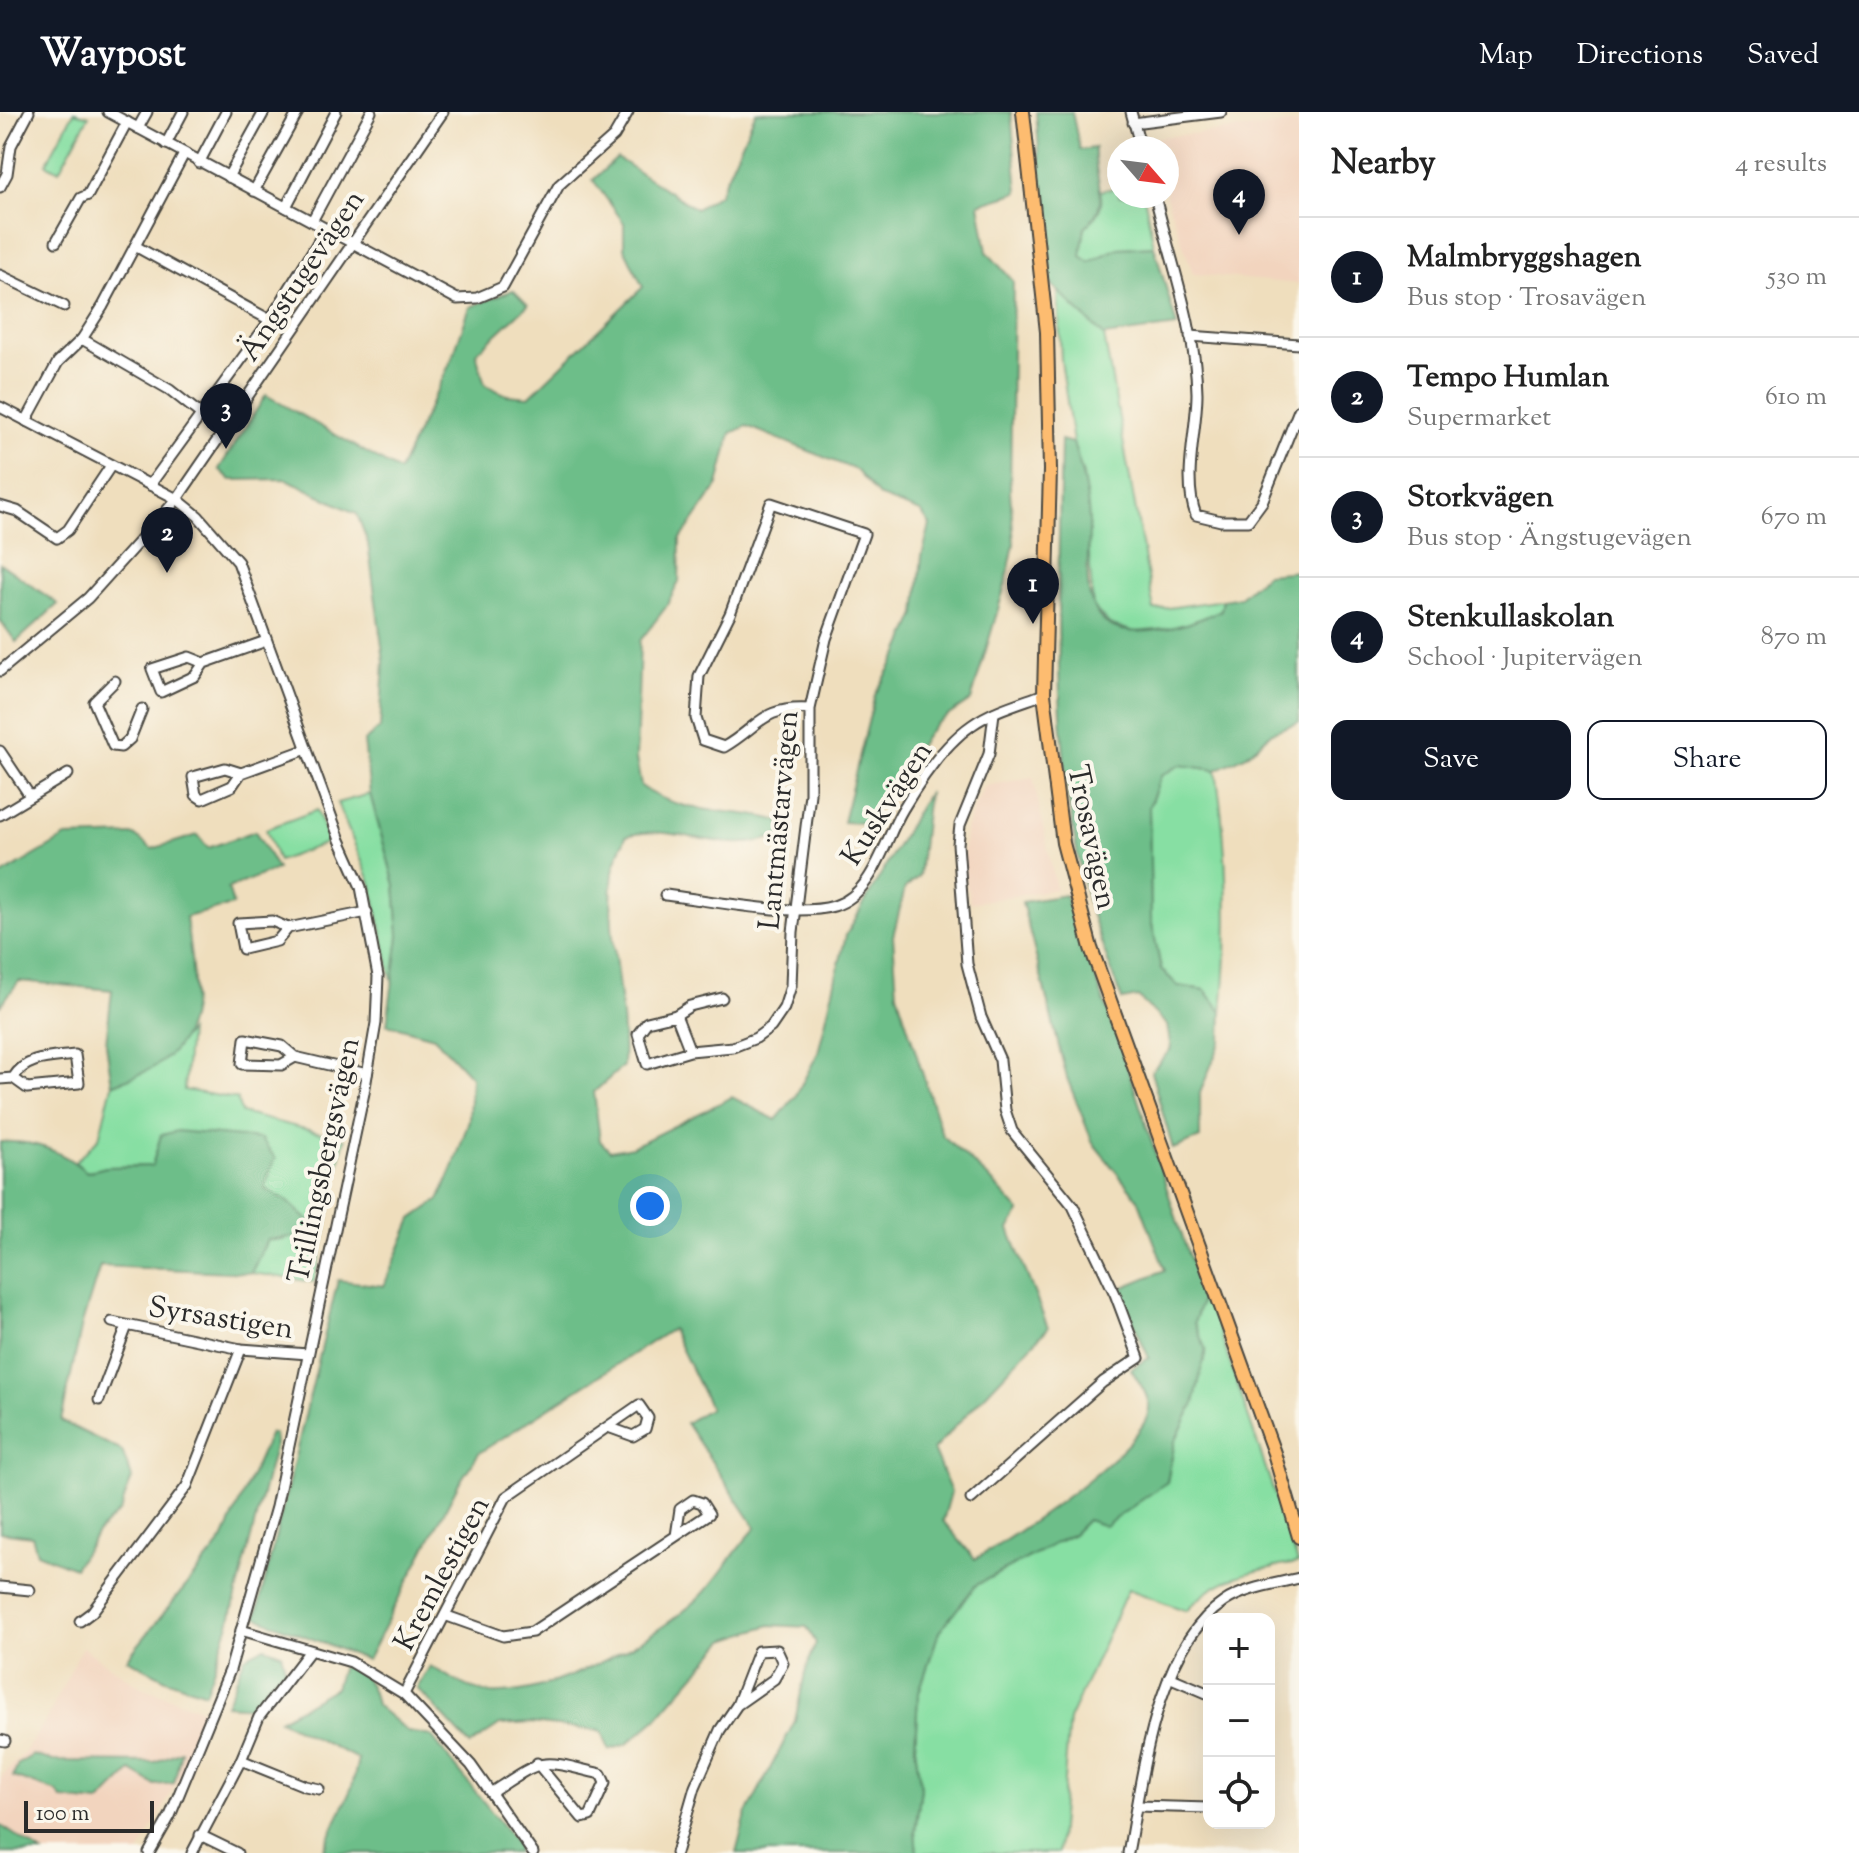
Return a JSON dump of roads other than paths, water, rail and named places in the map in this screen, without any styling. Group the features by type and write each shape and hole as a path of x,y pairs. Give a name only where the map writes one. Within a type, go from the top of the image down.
{"main road":[{"name":"Trosavägen","path":"1023,112 1047,332 1050,408 1044,694 1056,799 1079,910 1274,1453 1299,1537"}],"street":[{"path":"0,187 11,146 29,112"},
{"path":"138,128 147,112"},
{"path":"166,144 183,112"},
{"path":"199,163 226,112"},
{"path":"228,177 264,112"},
{"path":"254,191 298,112"},
{"path":"286,207 336,112"},
{"path":"312,221 371,112"},
{"name":"Ängstugevägen","path":"0,671 88,598 177,499 443,112"},
{"path":"111,113 457,299 477,298 503,287 559,185 614,136 628,112"},
{"path":"1131,112 1137,136"},
{"path":"1133,123 1221,112"},
{"path":"56,242 81,198 88,195 127,122"},
{"path":"26,421 58,362 82,339 184,154"},
{"path":"1158,208 1190,336 1197,393 1193,508 1200,517 1248,521 1262,502 1299,410"},
{"path":"150,485 270,320 326,229"},
{"path":"135,246 270,320"},
{"path":"0,275 64,306"},
{"path":"1190,336 1299,344"},
{"path":"82,339 170,390 203,416"},
{"name":"Trillingsbergsvägen","path":"0,407 110,467 177,499 198,516 238,562 367,912 378,976 376,1023 367,1074 276,1507 230,1670 170,1816 149,1853"},
{"path":"0,506 17,511 57,538 68,530 110,467"},
{"name":"Lantmästarvägen","path":"722,998 647,1022 638,1034 638,1042 647,1064 690,1051 733,1047 756,1038 771,1027 784,1008 791,986 796,909 810,794 810,709 826,639 864,534 771,503 730,614 699,676 698,731 703,740 713,746 724,747 770,712 786,708 810,709"},
{"path":"204,663 189,657 152,669 161,692 195,676 204,663 266,641"},
{"path":"115,681 94,702 113,746 121,747 130,739 142,709"},
{"name":"Kuskvägen","path":"665,895 796,909 828,907 855,895 924,777 970,726 994,713 1044,694"},
{"path":"971,1499 1103,1382 1139,1358 1115,1294 1073,1206 1012,1131 1005,1110 1000,1060 972,988 958,844 966,808 986,765 994,713"},
{"path":"241,773 225,768 193,777 191,783 196,795 202,799 232,786 241,773 307,749"},
{"path":"0,751 30,796"},
{"path":"0,815 68,774"},
{"path":"288,928 277,941 243,949 238,923 272,921 288,928 367,912"},
{"path":"676,1015 690,1051"},
{"path":"295,1057 281,1065 242,1064 245,1039 282,1046 295,1057 367,1074"},
{"path":"0,1079 13,1078 27,1088 79,1083 75,1055 30,1061 19,1068 13,1078"},
{"name":"Syrsastigen","path":"112,1322 241,1349 308,1354"},
{"name":"Syrsastigen","path":"99,1400 127,1326"},
{"path":"80,1621 92,1612 187,1486 241,1349"},
{"name":"Kremlestigen","path":"404,1694 506,1497 608,1427"},
{"path":"447,1616 503,1636 532,1632 676,1536"},
{"path":"1128,1853 1169,1677 1202,1620 1239,1594 1299,1578"},
{"path":"0,1587 30,1590"},
{"path":"241,1630 351,1662 404,1694 471,1765 531,1852"},
{"path":"676,1853 695,1787 720,1730 737,1705 758,1651 777,1650 783,1663 774,1679 737,1705"},
{"path":"192,1853 241,1760 259,1717 309,1652"},
{"path":"1169,1677 1203,1691"},
{"path":"241,1760 319,1789"},
{"path":"492,1792 537,1763 548,1761 601,1774 605,1783 590,1816 582,1818 537,1763"},
{"path":"1137,1806 1203,1808"},
{"path":"200,1835 237,1853"}],"place":[{"name":"Stenkullaskolan","path":"1239,235"},
{"name":"Storkvägen","path":"226,449"},
{"name":"Tempo Humlan","path":"167,573"},
{"name":"Malmbryggshagen","path":"1033,624"}]}
